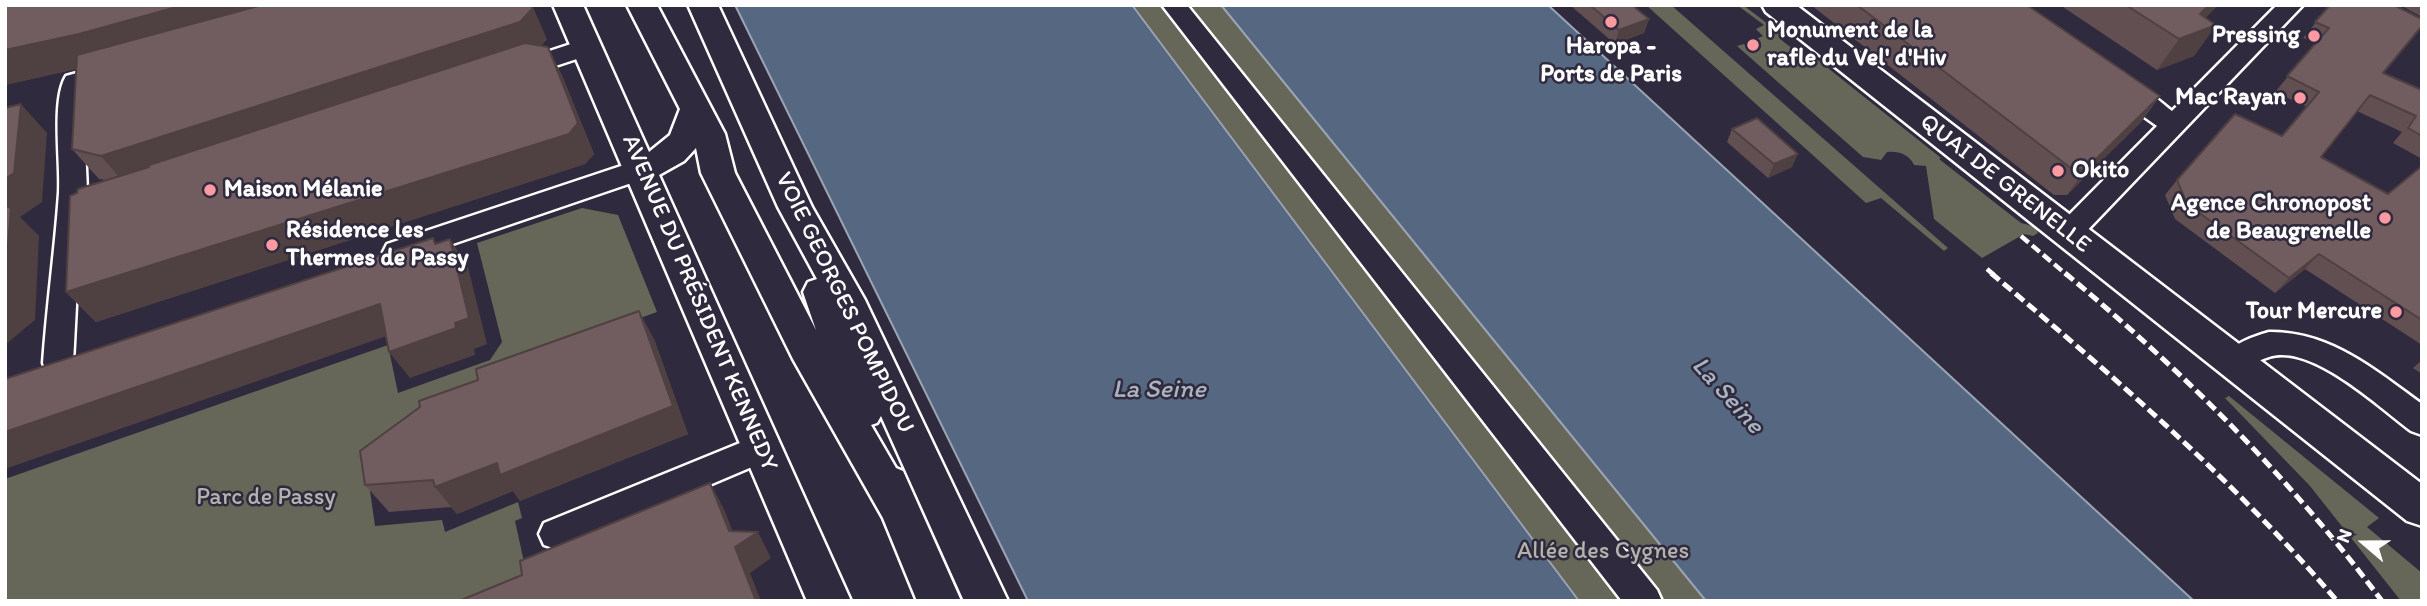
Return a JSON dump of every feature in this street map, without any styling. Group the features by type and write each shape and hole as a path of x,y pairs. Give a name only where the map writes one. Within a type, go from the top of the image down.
{"main road":[{"name":"AVENUE DU PRÉSIDENT KENNEDY","path":"568,5 829,601"},
{"path":"642,5 709,134 718,173 806,348 896,505"},
{"name":"VOIE GEORGES POMPIDOU","path":"703,5 795,207 846,300 986,601"},
{"name":"QUAI DE GRENELLE","path":"1777,5 2026,202 2069,232 2422,508"},
{"path":"642,169 663,159 688,137 695,110"},
{"path":"795,207 829,320 896,505 939,601"}],"street":[{"path":"1174,5 1644,601"},
{"path":"2069,232 2291,5"},
{"path":"496,77 586,47"},
{"path":"57,364 71,217 71,122 75,82 135,65"},
{"path":"2093,68 2175,125"},
{"path":"376,259 642,169"},
{"path":"71,217 98,208"},
{"path":"2235,362 2268,344 2308,347 2331,357 2422,422"},
{"path":"556,534 762,448"}],"green space":[{"name":"Allée des Cygnes","path":"1132,5 1221,5 1706,601 1579,601"},
{"path":"1646,5 1671,5 1948,248 1944,251 1881,198 1866,203"},
{"path":"1737,5 1743,5 1784,36 1780,39 1802,56 1809,53 2021,223 2036,227 2038,233 2033,236 2024,234 1982,258 1934,219 1926,166 1914,165 1906,156 1895,152 1887,152 1881,160 1863,157 1737,46 1744,44 1750,49 1759,46 1754,40 1763,36 1756,29 1764,25"},
{"name":"Parc de Passy","path":"582,208 618,215 657,312 508,365 368,477 375,526 442,520 445,532 518,502 522,518 515,521 526,571 507,601 5,601 5,479 388,345 398,393 490,360 502,342 477,243"},
{"path":"2229,396 2379,518 2367,527 2422,573 2422,601 2401,601 2310,486 2225,398"}],"water":[{"name":"La Seine","path":"735,5 1132,5 1579,601 1028,601"},
{"name":"La Seine","path":"1221,5 1548,5 2194,601 1706,601"}],"building":[{"path":"5,5 184,5 79,34 5,50"},
{"path":"262,5 531,5 532,9 520,22 101,156 72,149 77,55"},
{"path":"1590,5 1632,5 1649,19 1619,30"},
{"path":"1857,5 2027,5 2160,96 2085,170 2072,169"},
{"path":"2126,5 2209,5 2200,14 2216,25 2179,39"},
{"path":"2330,5 2394,5 2422,19 2422,26 2383,73 2422,90 2422,136 2408,128 2416,116 2370,95 2321,157 2388,194 2422,166 2422,320 2319,254 2289,278 2187,204 2177,180 2235,114 2282,136 2319,92 2287,76 2329,28 2315,22"},
{"path":"525,43 548,47 578,123 569,134 66,292 70,196 77,193 78,189"},
{"path":"21,104 14,173 5,179 5,108"},
{"path":"1757,118 1798,154 1774,164 1732,129"},
{"path":"5,205 11,208 5,282"},
{"path":"433,238 435,244 450,239 469,318 455,323 456,328 389,352 380,304 5,432 5,379"},
{"path":"639,311 673,406 500,475 497,463 435,487 433,480 365,485 360,451 420,407 419,401 478,380 476,369"},
{"path":"710,483 729,531 758,532 735,547 756,601 459,601 522,575 520,561"}],"railway":[{"path":"2021,236 2067,275"},
{"path":"1987,269 1994,275"},
{"path":"1991,273 2171,430 2256,513 2337,601"},
{"path":"2065,273 2151,348 2233,428 2310,512 2382,601"}],"place":[{"name":"Haropa - Ports de Paris","path":"1611,22"},
{"name":"Pressing","path":"2314,36"},
{"name":"Monument de la rafle du Vel' d'Hiv","path":"1753,45"},
{"name":"Mac Rayan","path":"2300,98"},
{"name":"Okito","path":"2058,171"},
{"name":"Maison Mélanie","path":"210,190"},
{"name":"Agence Chronopost de Beaugrenelle","path":"2385,218"},
{"name":"Résidence les Thermes de Passy","path":"272,245"},
{"name":"Tour Mercure","path":"2396,312"}]}
